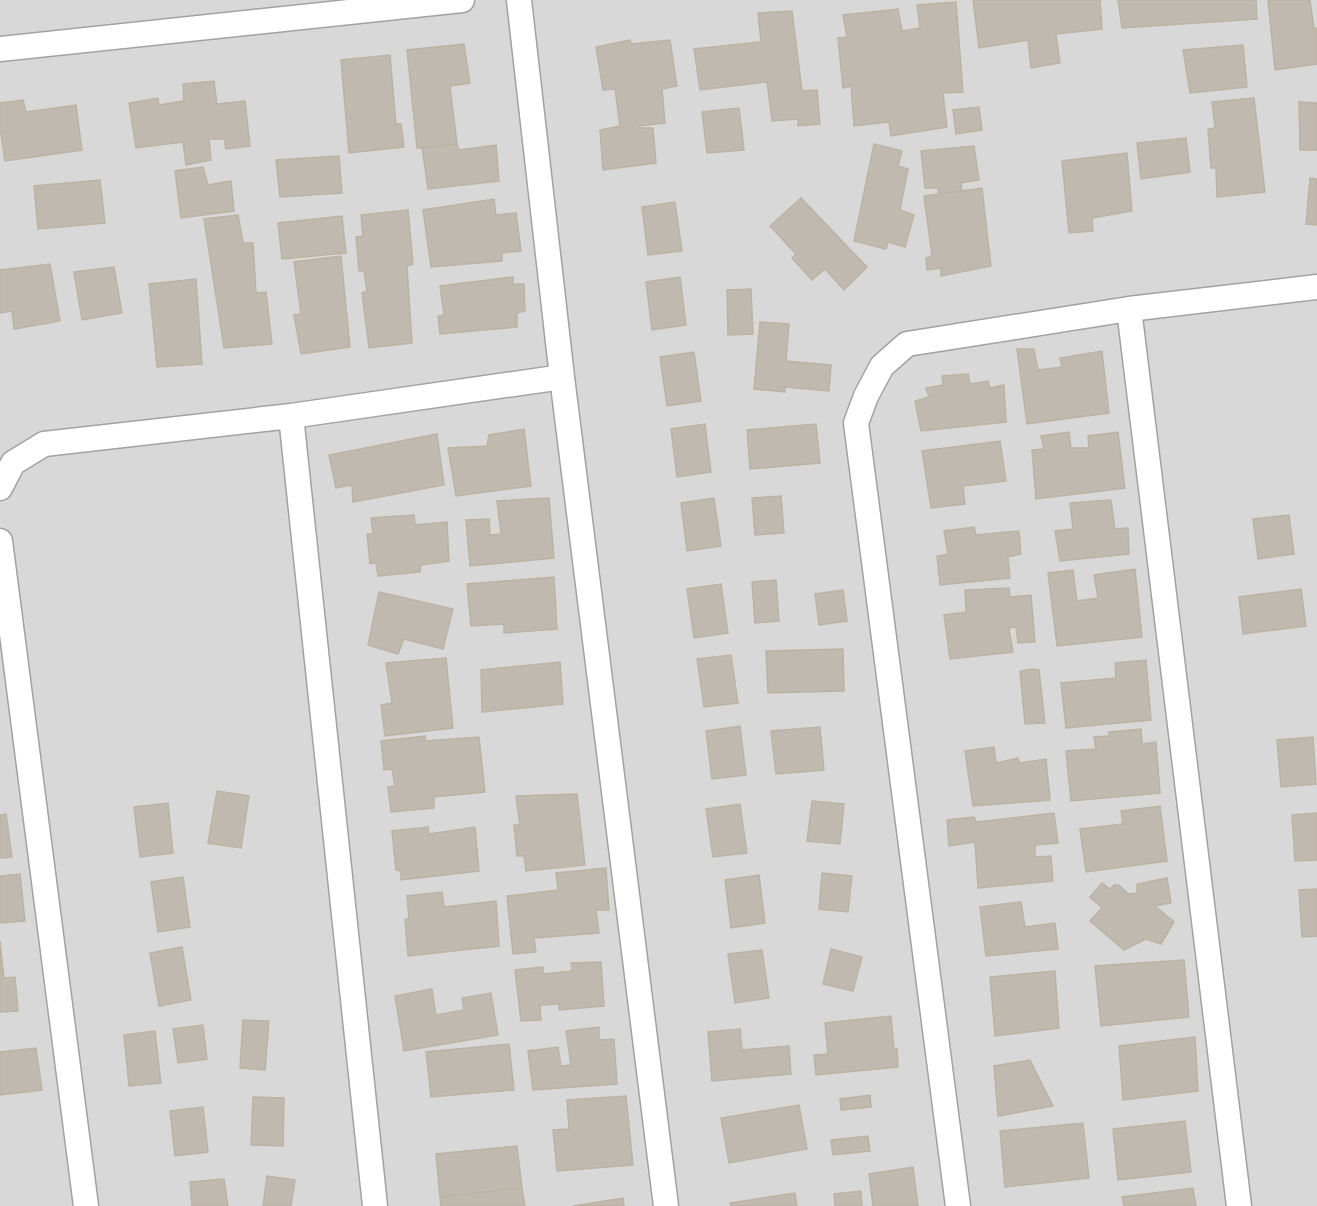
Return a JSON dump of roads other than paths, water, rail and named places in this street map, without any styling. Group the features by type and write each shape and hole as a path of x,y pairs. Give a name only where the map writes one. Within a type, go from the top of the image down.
{"street":[{"path":"0,49 263,10 462,0"},
{"path":"519,0 562,377 666,1206"},
{"path":"958,1206 856,423 866,396 882,366 907,344 1130,309 1317,287"},
{"path":"1130,309 1239,1206"},
{"path":"0,488 13,463 44,444 291,416 562,377"},
{"path":"291,416 375,1206"},
{"path":"0,541 86,1206"}]}
